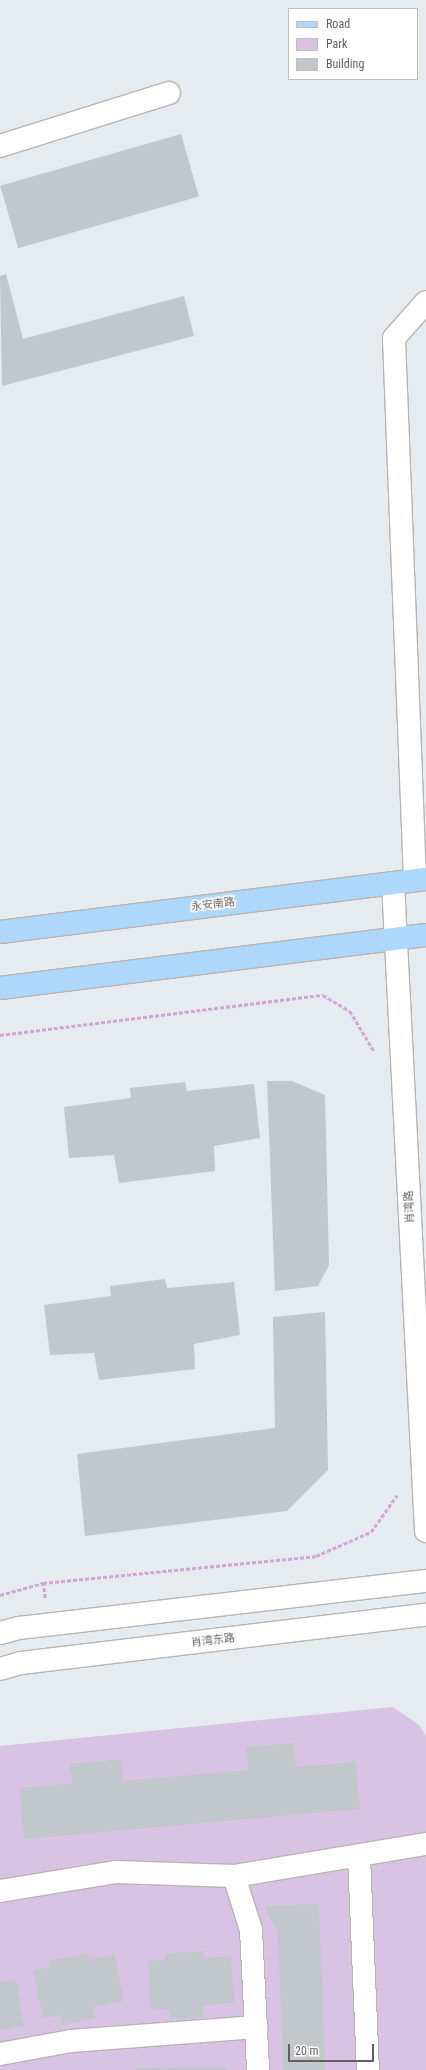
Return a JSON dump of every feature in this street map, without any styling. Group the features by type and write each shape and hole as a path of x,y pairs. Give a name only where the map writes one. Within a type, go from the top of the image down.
{"main road":[{"name":"永安南路","path":"0,932 420,880"},
{"path":"0,988 426,935"}],"street":[{"path":"0,146 169,93"},
{"path":"420,880 394,338 426,302"},
{"name":"肖湾路","path":"393,883 426,1531"},
{"path":"0,1633 48,1625 426,1580"},
{"name":"肖湾东路","path":"0,1670 21,1663 426,1615"},
{"path":"0,1891 116,1872 234,1876 359,1857 426,1844"},
{"path":"359,1857 368,2070"},
{"path":"234,1876 251,1930 258,2070"},
{"path":"0,2054 71,2041 256,2027"}],"path":[{"path":"0,1035 323,995 350,1011 374,1050 374,1057"},
{"path":"0,1595 43,1583 316,1556 371,1532 397,1494 397,1486"},
{"path":"43,1583 48,1625"}],"green space":[{"path":"393,1707 419,1725 426,1736 426,2070 0,2070 0,1746"}],"building":[{"path":"181,134 199,196 18,248 0,186"},
{"path":"6,274 23,339 184,296 194,336 2,386 0,276"},
{"path":"267,1081 292,1081 325,1095 329,1265 318,1286 275,1291"},
{"path":"185,1082 187,1091 254,1084 260,1138 214,1146 215,1171 119,1183 114,1155 69,1158 64,1107 131,1098 130,1088"},
{"path":"165,1279 167,1288 234,1282 240,1335 194,1344 195,1369 99,1380 94,1353 50,1355 44,1305 111,1296 110,1286"},
{"path":"325,1312 328,1470 287,1511 85,1536 77,1454 275,1428 273,1317"},
{"path":"294,1743 296,1767 356,1762 360,1809 24,1839 20,1788 72,1783 70,1764 121,1759 123,1781 248,1770 246,1747"},
{"path":"319,1904 325,2070 283,2070 278,1932 264,1906"},
{"path":"204,1951 204,1958 231,1956 234,2003 203,2005 204,2017 170,2019 169,2009 151,2010 148,1961 165,1960 165,1954"},
{"path":"88,1953 89,1960 115,1955 124,2001 93,2007 95,2018 62,2025 60,2015 43,2018 33,1970 50,1967 49,1961"},
{"path":"16,1979 24,2026 0,2030 0,1982"},
{"path":"226,2067 226,2070 136,2070 136,2068"}]}
